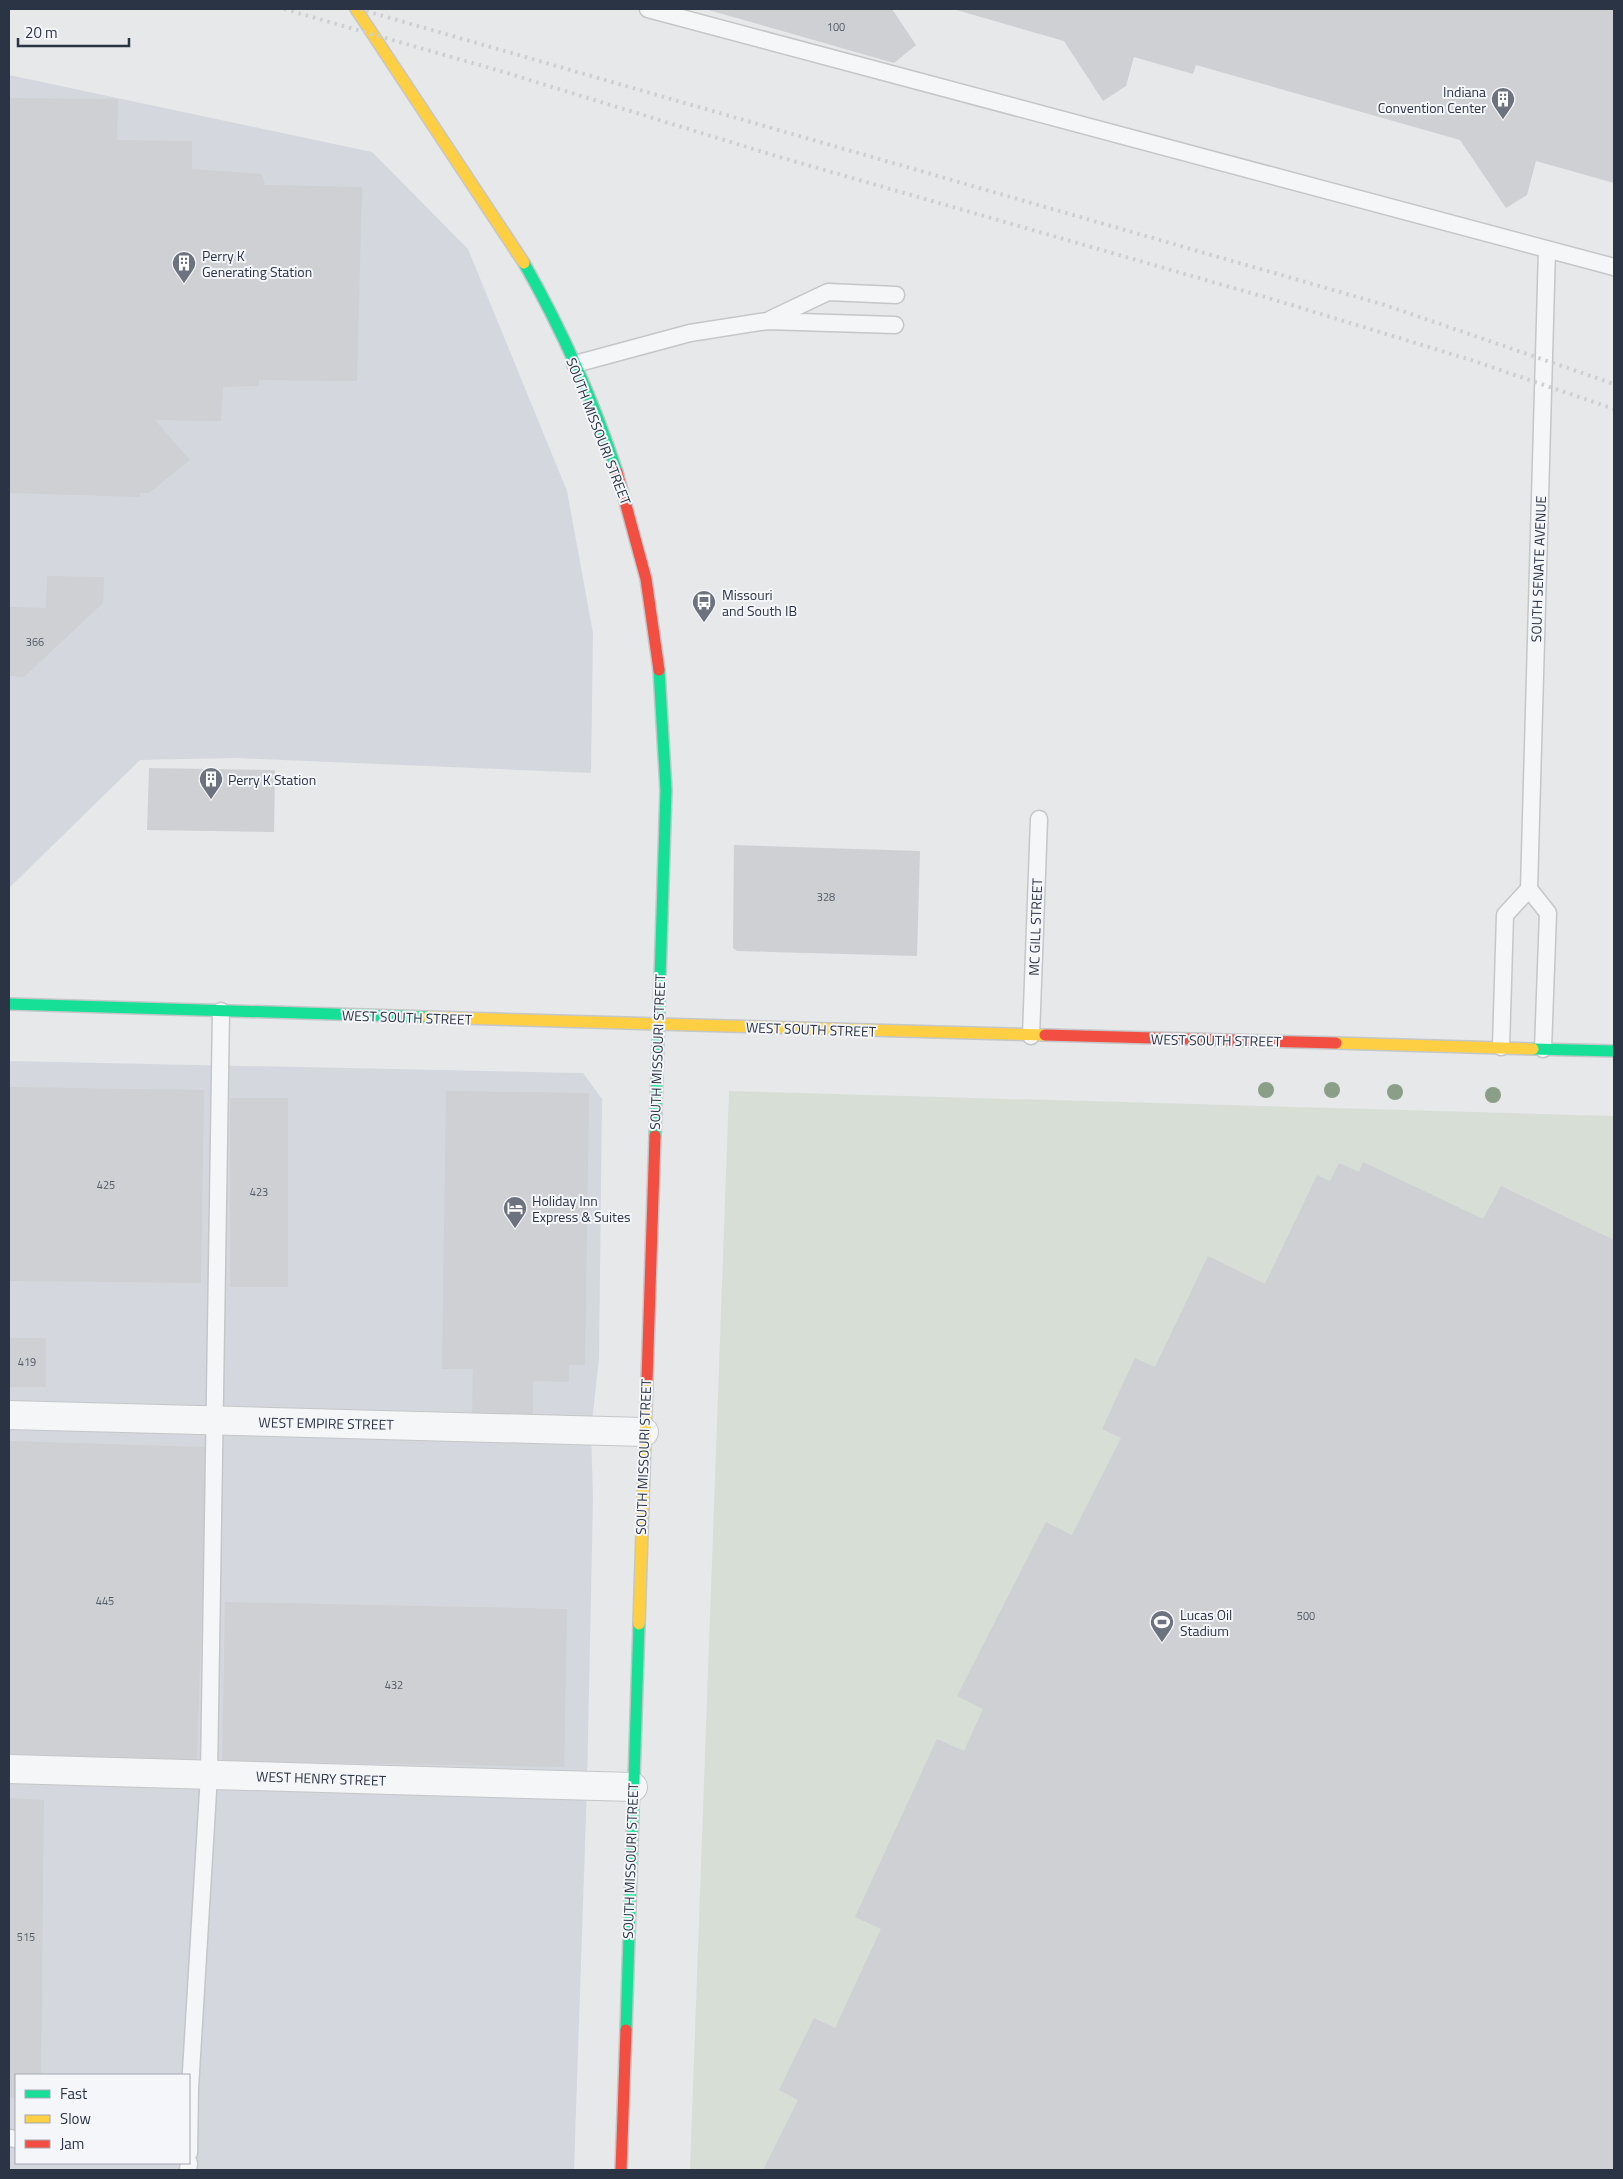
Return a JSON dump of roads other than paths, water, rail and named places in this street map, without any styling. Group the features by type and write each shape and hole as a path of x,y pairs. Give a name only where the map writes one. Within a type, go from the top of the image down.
{"main road":[{"name":"SOUTH MISSOURI STREET","path":"356,9 524,263 575,364 590,399 628,509 639,550 655,635 662,703 666,790 621,2170"},
{"name":"WEST SOUTH STREET","path":"9,1004 1031,1036 1614,1051"}],"street":[{"name":"WEST EMPIRE STREET","path":"9,1415 644,1432"},
{"name":"WEST HENRY STREET","path":"9,1769 633,1786"}],"lane":[{"path":"648,9 1614,267"},
{"name":"SOUTH SENATE AVENUE","path":"1529,889 1547,249"},
{"path":"767,321 828,292 896,295"},
{"path":"575,364 690,333 767,321 895,325"},
{"name":"MC GILL STREET","path":"1031,1036 1039,819"},
{"path":"1501,1047 1506,915 1529,889 1548,914 1543,1049"},
{"path":"190,2088 209,1775 221,1011"}],"railway":[{"path":"284,9 497,70 776,156 1275,300 1471,360 1614,409"},
{"path":"359,9 1385,305 1614,384"}],"place":[{"name":"Indiana Convention Center","path":"1503,120"},
{"name":"Perry K Generating Station","path":"184,284"},
{"name":"Missouri and South IB","path":"704,623"},
{"name":"Perry K Station","path":"211,800"},
{"name":"Holiday Inn Express & Suites","path":"515,1229"},
{"name":"Lucas Oil Stadium","path":"1162,1643"}]}
